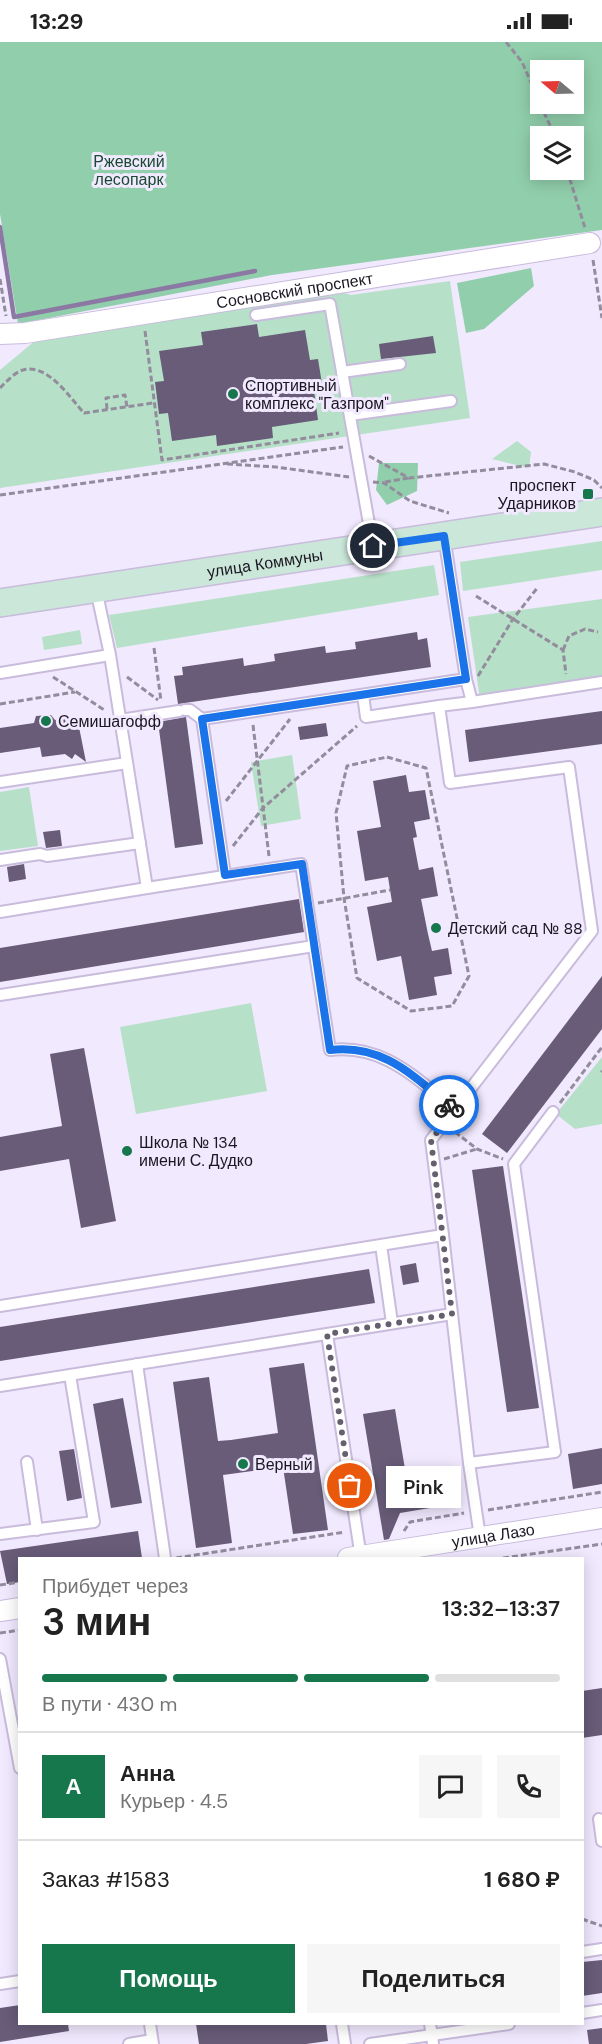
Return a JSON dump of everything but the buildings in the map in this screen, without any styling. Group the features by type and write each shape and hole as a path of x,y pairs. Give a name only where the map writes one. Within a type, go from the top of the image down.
{"main road":[{"name":"улица Коммуны","path":"0,620 97,597 374,555 448,534 602,512"},
{"name":"улица Коммуны","path":"448,534 602,529"},
{"name":"улица Коммуны","path":"0,603 97,597"}],"street":[{"name":"Сосновский проспект","path":"4,333 25,333 590,243"},
{"name":"улица Лазо","path":"363,1557 602,1518"},
{"path":"0,1611 18,1608"}],"lane":[{"path":"256,315 330,304 374,555"},
{"path":"342,372 400,364"},
{"path":"350,415 451,401"},
{"path":"448,534 469,690"},
{"path":"97,597 111,660 147,888"},
{"path":"0,673 111,660"},
{"path":"202,719 363,695 568,687 602,682"},
{"path":"363,695 366,717 439,706 469,690"},
{"path":"439,706 450,783 569,767 592,931 431,1140 469,1463 480,1537"},
{"path":"120,720 190,710 202,719 225,875"},
{"path":"0,782 128,763"},
{"path":"0,860 140,843"},
{"path":"0,912 302,864 330,1050 349,1048 394,1061 455,1109"},
{"path":"0,995 314,946"},
{"path":"469,1463 555,1452 514,1164 553,1112"},
{"path":"0,1306 442,1235"},
{"path":"381,1245 392,1323"},
{"path":"0,1386 452,1314"},
{"path":"327,1334 357,1530 357,1557"},
{"path":"137,1364 165,1557"},
{"path":"0,1534 94,1522 70,1375"},
{"path":"27,1462 37,1530"},
{"path":"0,1659 18,1757"},
{"path":"599,1819 602,1841"},
{"path":"584,1952 602,1949"},
{"path":"0,1984 18,1981"},
{"path":"584,2013 602,2010"},
{"path":"129,2044 153,2042 150,2025"},
{"path":"342,2025 345,2044"},
{"path":"370,2044 501,2025"}],"path":[{"path":"506,42 522,62 530,80"},
{"path":"570,180 590,243 602,318"},
{"path":"0,279 4,333"},
{"path":"154,330 143,332 162,460 352,431"},
{"path":"0,388 23,370 33,370 54,380 84,413 153,403"},
{"path":"107,410 106,398 125,395 127,407"},
{"path":"0,495 355,445 388,469 409,478"},
{"path":"219,464 276,466 384,483 409,478 544,464 575,472 594,480 602,488"},
{"path":"384,483 410,501 448,534"},
{"path":"469,690 513,619 538,586"},
{"path":"476,596 563,650"},
{"path":"568,687 563,650 569,636 585,629 598,632"},
{"path":"153,648 162,703"},
{"path":"111,660 162,703 179,711"},
{"path":"38,667 120,720"},
{"path":"0,705 75,692"},
{"path":"216,814 301,704"},
{"path":"251,711 271,868"},
{"path":"223,860 263,808 366,717"},
{"path":"387,758 426,768 470,976 452,1006 411,1011 357,978 344,898 336,813 347,766 387,758"},
{"path":"307,905 390,890"},
{"path":"553,1112 602,1047"},
{"path":"443,1124 477,1149 514,1164"},
{"path":"434,1162 477,1149"},
{"path":"397,1540 410,1522 602,1492"},
{"path":"178,1557 357,1530"},
{"path":"510,1557 602,1544"},
{"path":"0,1585 18,1582"},
{"path":"0,1633 18,1630"},
{"path":"584,1920 602,1926"}],"green space":[{"name":"Ржевский лесопарк","path":"0,42 602,42 602,230 272,275 18,324 0,214"},
{"path":"531,268 534,286 484,329 466,333 457,283"},
{"name":"Cпортивный комплекс \"Газпром\"","path":"450,281 470,418 0,488 0,370 36,340 134,323 344,293 351,295"},
{"path":"517,441 531,452 529,468 492,459"},
{"path":"379,463 418,463 417,491 387,505 376,490"},
{"path":"602,541 602,570 463,591 460,562"},
{"path":"434,565 439,595 117,648 109,615"},
{"path":"602,599 602,678 480,699 468,617"},
{"path":"80,630 82,644 44,650 42,637"},
{"path":"292,755 301,819 261,826 251,762"},
{"path":"29,787 38,846 0,851 0,792"},
{"path":"251,1003 267,1091 136,1114 120,1027"},
{"path":"602,1057 602,1124 575,1129 556,1114"}],"waterway":[{"path":"0,227 14,317 255,271"}],"way so far":[{"path":"350,1486 327,1334 452,1314 431,1140 455,1109 449,1105"}],"place":[{"name":"Cпортивный комплекс \"Газпром\"","path":"233,394"},
{"name":"проспект Ударников","path":"588,494"},
{"name":"Семишагофф","path":"46,721"},
{"name":"Детский сад № 88","path":"436,928"},
{"name":"Школа № 134 имени С. Дудко","path":"127,1151"},
{"name":"Верный","path":"243,1464"},
{"name":"Pink","path":"350,1486"}],"route":[{"path":"373,546 444,536 466,679 202,719 225,875 302,864 330,1050 349,1048 394,1061 449,1105"}]}
